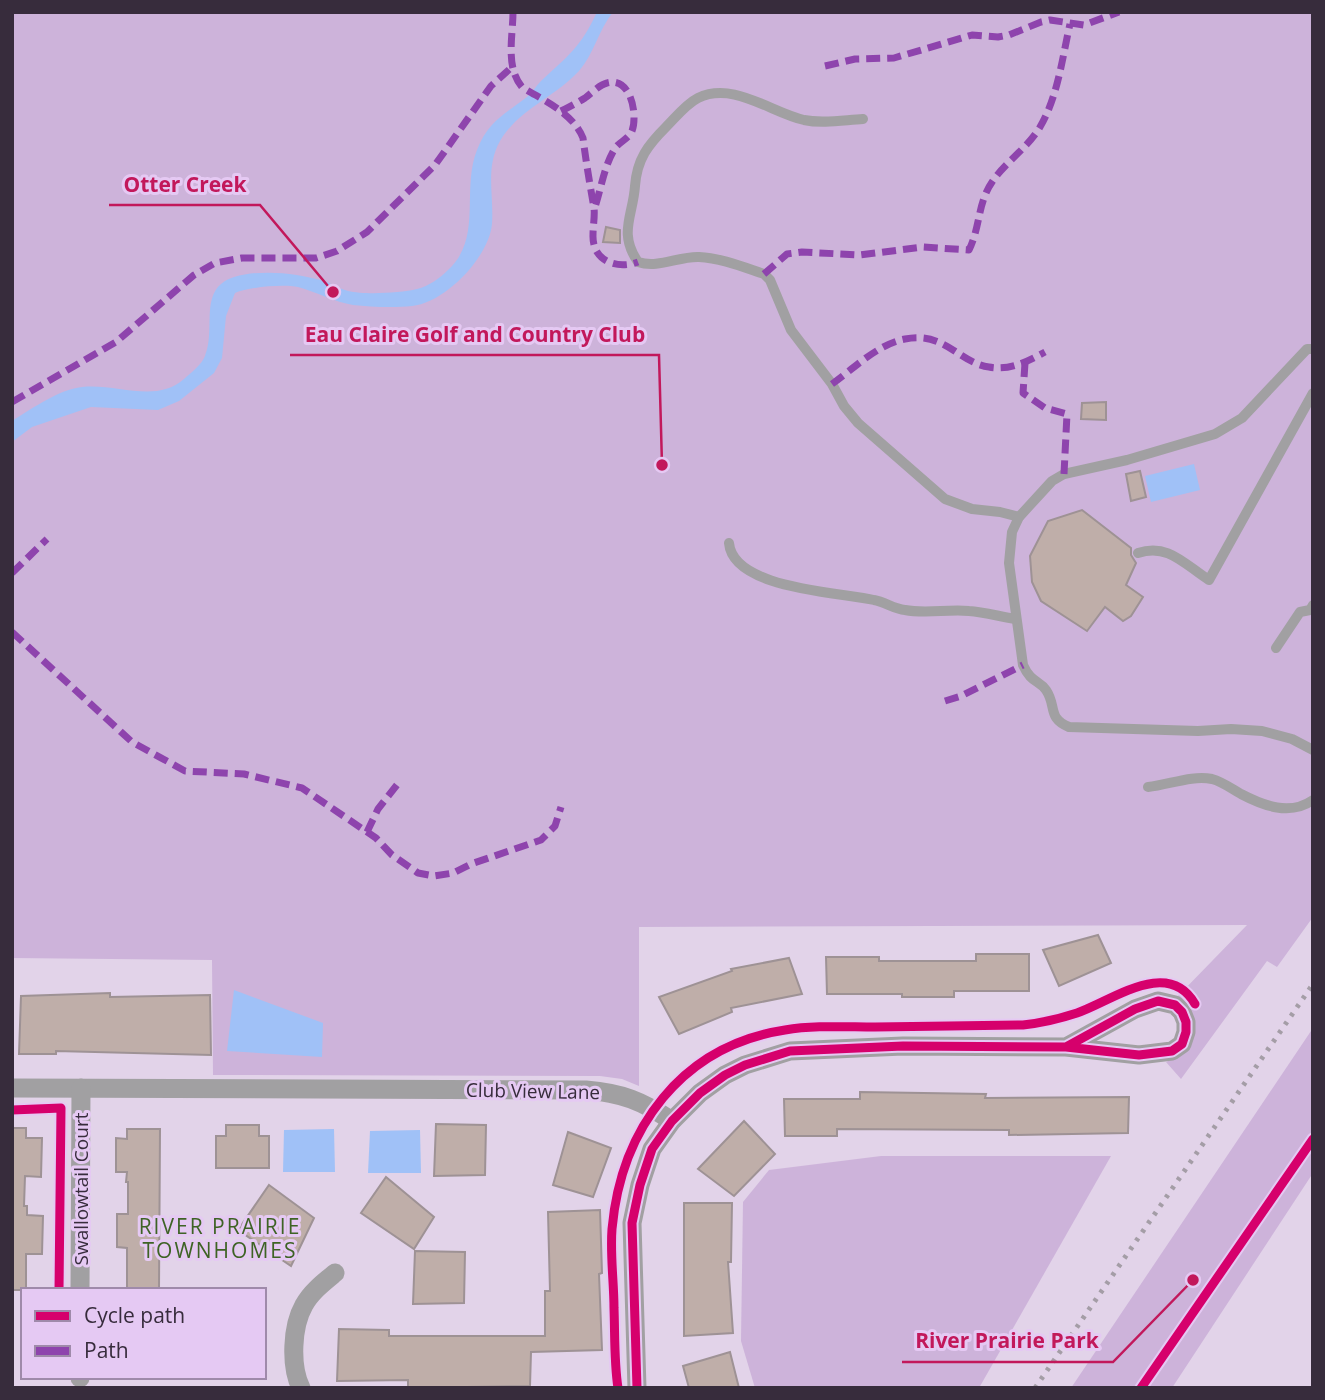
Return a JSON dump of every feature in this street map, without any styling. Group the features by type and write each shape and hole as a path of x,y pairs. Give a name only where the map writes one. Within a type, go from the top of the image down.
{"street":[{"path":"636,1388 632,1223 640,1185 652,1149 672,1121 700,1093 725,1075 764,1057 790,1051 903,1046 1066,1047 1139,1055 1172,1051 1182,1044 1186,1022 1175,1005 1158,1001 1135,1009 1066,1047"},
{"name":"Club View Lane","path":"12,1088 586,1090 634,1099 672,1121"},
{"name":"Swallowtail Court","path":"80,1288 81,1088"},
{"path":"301,1388 295,1362 297,1324 304,1305 335,1273"}],"lane":[{"path":"863,119 821,122 806,120 763,106 740,94 726,93 698,98 646,149 640,160 628,221 628,244 638,262 644,264 696,257 714,258 764,274 770,280 791,330 858,422 945,499 972,509 1019,517"},
{"path":"1310,748 1276,733 1231,729 1198,732 1069,727 1059,723 1045,687 1028,676 1023,665 1009,547 1019,517 1041,492 1064,474 1127,460 1215,434 1242,418 1307,349 1313,349"},
{"path":"1138,553 1151,549 1167,551 1209,580 1313,393"},
{"path":"729,543 729,552 734,561 764,578 812,590 873,599 906,611 972,611 1016,619"},
{"path":"1276,648 1300,612 1310,610 1313,605"},
{"path":"1148,787 1204,779 1222,783 1258,802 1276,808 1297,808 1313,800"}],"shaded area":[{"path":"12,12 1313,12 1313,917 1277,967 1267,961 1181,1079 1166,1062 1180,1056 1178,996 1247,925 639,927 639,1086 622,1079 600,1076 213,1075 212,960 12,958"},
{"path":"1313,1028 1313,1173 1172,1388 1071,1388"},
{"path":"881,1156 1111,1156 979,1388 755,1388 741,1341 743,1202 769,1170"}],"water":[{"path":"597,12 613,12 579,71 527,112 500,141 491,171 492,224 489,237 474,264 438,297 412,306 375,307 339,302 292,286 257,288 235,293 226,316 222,358 214,373 179,401 158,410 91,407 32,427 12,442 12,421 64,392 82,387 161,390 184,379 205,356 210,310 216,290 234,277 256,273 291,274 324,281 348,291 373,293 417,289 438,279 459,257 465,243 473,165 481,140 498,119 529,95 573,50"},
{"path":"1194,464 1200,490 1151,502 1145,476"},
{"path":"234,990 323,1023 322,1057 227,1051"},
{"path":"334,1129 335,1172 283,1172 284,1130"},
{"path":"420,1130 421,1173 368,1173 370,1131"}],"building":[{"path":"606,227 620,230 620,243 603,242"},
{"path":"1106,402 1106,420 1081,419 1082,403"},
{"path":"1140,471 1146,497 1131,501 1126,474"},
{"path":"1082,510 1131,548 1131,555 1136,563 1126,585 1143,597 1131,616 1123,621 1105,607 1087,631 1041,601 1032,582 1030,556 1048,521"},
{"path":"1098,935 1111,963 1059,986 1043,950"},
{"path":"976,954 1029,954 1029,991 954,991 954,997 827,994 826,957 879,957 879,961 976,961"},
{"path":"789,958 802,994 731,1008 732,1012 679,1034 659,997 732,971 731,969"},
{"path":"110,993 110,997 210,995 211,1055 56,1051 56,1054 19,1054 21,996"},
{"path":"860,1092 986,1094 985,1098 1129,1097 1128,1133 1009,1135 1009,1130 837,1129 837,1136 785,1136 784,1099 860,1099"},
{"path":"744,1121 775,1154 734,1196 698,1169"},
{"path":"436,1124 486,1125 485,1175 434,1176"},
{"path":"226,1125 259,1125 259,1136 269,1136 269,1168 216,1168 216,1136 226,1136"},
{"path":"12,1128 26,1128 26,1138 42,1138 41,1177 25,1176 24,1206 27,1206 27,1215 43,1216 42,1254 26,1254 26,1288 12,1290"},
{"path":"127,1129 160,1129 159,1288 127,1288 127,1248 117,1247 117,1214 128,1214 128,1182 127,1172 116,1172 116,1138 127,1139"},
{"path":"568,1132 611,1148 593,1197 553,1185"},
{"path":"386,1177 434,1217 414,1249 361,1213"},
{"path":"269,1185 314,1218 291,1266 238,1230"},
{"path":"684,1203 732,1203 731,1262 728,1262 733,1333 684,1336"},
{"path":"600,1210 602,1350 531,1352 530,1386 408,1388 408,1380 337,1381 339,1329 389,1330 389,1336 545,1336 545,1291 550,1291 548,1212"},
{"path":"415,1251 465,1252 464,1303 413,1304"},
{"path":"730,1352 739,1388 689,1388 683,1366"}],"railway":[{"path":"1035,1388 1313,984"}],"marked path":[{"path":"513,12 511,51 517,79 522,87 572,121 583,138 594,208 593,235 597,251 601,257 614,264 638,262"},
{"path":"825,66 855,59 894,58 972,35 1009,35 1050,20 1084,25 1119,12"},
{"path":"764,274 787,254 802,252 860,255 923,247 969,250 983,200 991,184 1034,136 1046,115 1059,77 1070,24"},
{"path":"12,402 116,342 194,275 215,263 242,258 316,258 337,251 367,232 435,165 491,86 513,66"},
{"path":"561,111 607,83 622,85 631,98 634,116 632,131 616,147 611,157 595,207"},
{"path":"832,384 876,351 905,339 931,339 978,364 997,368 1018,364 1045,352"},
{"path":"1025,363 1023,393 1045,408 1067,414 1064,474"},
{"path":"12,573 47,539"},
{"path":"12,632 132,742 185,771 244,774 302,788 376,838 392,855 418,873 434,876 453,873 471,864 541,840 555,826 561,807"},
{"path":"945,701 961,696 1023,665"},
{"path":"367,832 378,809 400,781"}],"cycle path":[{"path":"618,1388 611,1249 618,1192 628,1158 643,1126 663,1098 687,1074 715,1054 748,1039 796,1028 1036,1023 1077,1013 1123,992 1155,983 1170,984 1184,990 1195,1004"},
{"path":"637,1388 632,1223 640,1185 652,1149 672,1121 700,1093 745,1065 790,1051 903,1046 1066,1047 1139,1055 1172,1051 1182,1044 1186,1022 1175,1005 1158,1001 1135,1009 1066,1047"},
{"path":"12,1110 61,1108 59,1288"},
{"path":"1141,1388 1313,1139"}],"place":[{"name":"Otter Creek","path":"333,292"},
{"name":"Eau Claire Golf and Country Club","path":"662,465"},
{"name":"River Prairie Park","path":"1193,1280"}],"district":[{"name":"RIVER PRAIRIE TOWNHOMES","path":"220,1238"}]}
